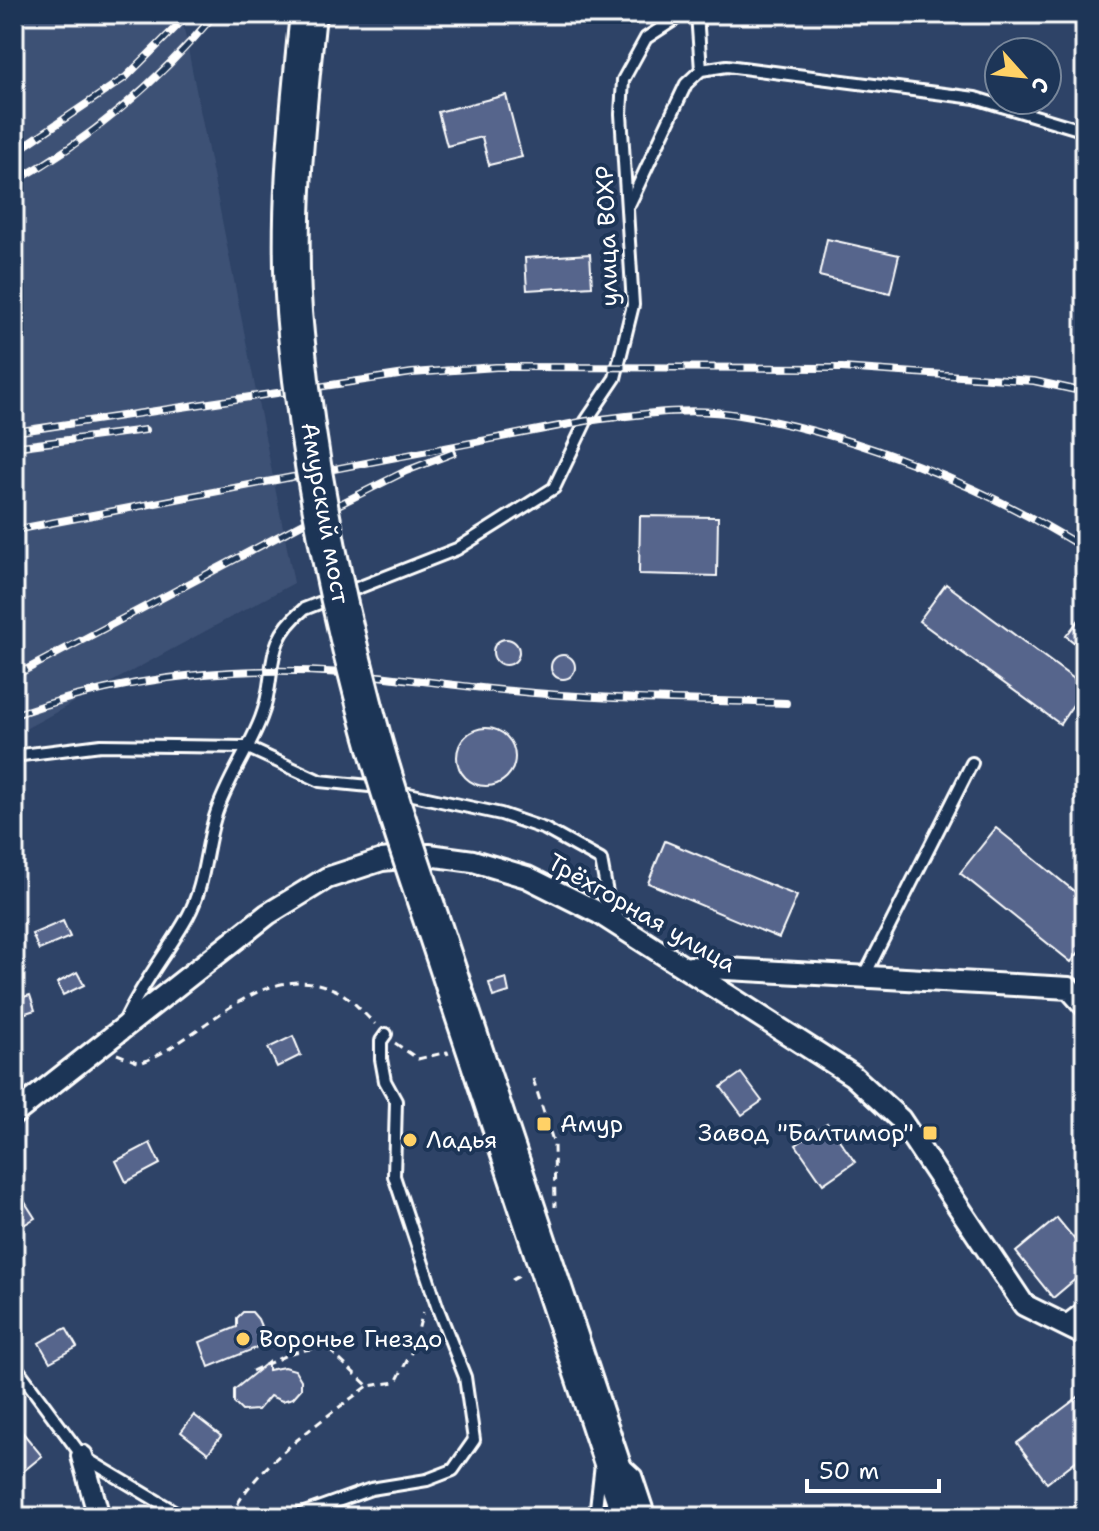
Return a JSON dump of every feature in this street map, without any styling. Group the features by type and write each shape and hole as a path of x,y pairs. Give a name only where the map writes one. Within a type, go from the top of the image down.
{"highway":[{"name":"Амурский мост","path":"308,14 297,114 294,228 296,331 312,458 333,571 364,705 457,997 630,1517"}],"street":[{"name":"Трёхгорная улица","path":"14,1114 268,914 327,878 382,860 429,855 473,861 527,877 627,930 852,1075 884,1102 915,1140 1024,1305 1085,1335"},
{"path":"688,967 1069,988 1085,1006"},
{"path":"82,1456 99,1517"}],"lane":[{"name":"улица ВОХР","path":"114,1035 139,990 188,917 201,888 215,819 228,781 262,717 275,645 280,634 298,614 457,549 554,488 618,366 633,305 621,114 623,80 646,38 683,14"},
{"path":"697,14 701,70"},
{"path":"629,204 674,102 701,70 727,66 975,98 1085,131"},
{"path":"14,756 101,745 246,747 320,781 369,784 501,814 545,829 601,860 609,904 627,930"},
{"path":"864,977 972,763"},
{"path":"293,1517 371,1489 427,1480 453,1470 474,1440 465,1377 394,1176 396,1101 385,1081 381,1059 381,1041 386,1034"},
{"path":"1064,1322 1085,1306"},
{"path":"14,1364 82,1456 184,1517"},
{"path":"595,1517 606,1444"},
{"path":"606,1444 636,1475 650,1517"}],"path":[{"path":"114,1035 119,1055 140,1063 163,1055 255,991 307,982 335,989 418,1059 447,1052 452,1066"},
{"path":"533,1079 554,1144 556,1219"},
{"path":"512,1280 522,1276 517,1263"},
{"path":"232,1517 237,1499 306,1432 368,1386 396,1382 413,1349 431,1286"},
{"path":"252,1371 291,1353 325,1346 368,1386"}],"shaded area":[{"path":"24,14 181,14 294,583 14,735 14,21"}],"building":[{"path":"506,95 522,157 489,165 482,137 447,146 438,112"},
{"path":"827,239 899,255 890,293 819,276"},
{"path":"590,254 592,286 527,290 525,258"},
{"path":"640,516 718,517 717,576 639,574"},
{"path":"946,584 1085,687 1060,724 919,621"},
{"path":"1085,612 1085,651 1066,636"},
{"path":"506,639 515,643 519,652 515,661 506,665 497,661 493,652 497,643"},
{"path":"563,655 574,662 575,667 568,678 563,679 552,672 551,667 558,656"},
{"path":"486,728 506,737 515,757 506,777 486,786 466,777 457,757 466,737"},
{"path":"996,828 1085,900 1085,945 1071,962 960,873"},
{"path":"665,841 797,896 779,938 648,883"},
{"path":"63,921 70,937 39,950 32,934"},
{"path":"77,972 84,985 63,995 57,983"},
{"path":"506,978 509,992 493,997 489,983"},
{"path":"30,995 35,1010 19,1015 14,1000"},
{"path":"293,1036 301,1055 277,1067 268,1048"},
{"path":"741,1073 762,1101 742,1115 721,1087"},
{"path":"827,1123 855,1162 823,1184 796,1145"},
{"path":"150,1143 160,1164 126,1182 116,1161"},
{"path":"14,1185 35,1218 14,1231"},
{"path":"1057,1218 1085,1252 1085,1271 1053,1298 1016,1252"},
{"path":"243,1312 252,1312 258,1319 268,1343 209,1367 200,1342 237,1327 237,1318"},
{"path":"66,1328 77,1347 50,1362 39,1343"},
{"path":"268,1362 268,1370 284,1367 295,1370 301,1380 301,1389 293,1398 282,1401 270,1396 258,1410 242,1411 234,1403 234,1390"},
{"path":"1085,1392 1085,1454 1047,1483 1017,1443"},
{"path":"194,1415 221,1436 208,1453 181,1432"},
{"path":"14,1422 42,1456 14,1479"}],"railway":[{"path":"14,153 126,77 189,14"},
{"path":"14,182 97,128 147,86 215,14"},
{"path":"14,432 412,373 496,367 842,368 1034,381 1085,392"},
{"path":"14,530 586,421 701,411 783,424 873,449 1005,504 1085,549"},
{"path":"14,447 145,430"},
{"path":"14,676 334,507 406,471 453,453"},
{"path":"14,715 135,683 259,671 343,673 580,696 786,703"}],"place":[{"name":"Амур","path":"544,1124"},
{"name":"Завод \"Балтимор\"","path":"930,1133"},
{"name":"Ладья","path":"410,1140"},
{"name":"Воронье Гнездо","path":"243,1339"}]}
